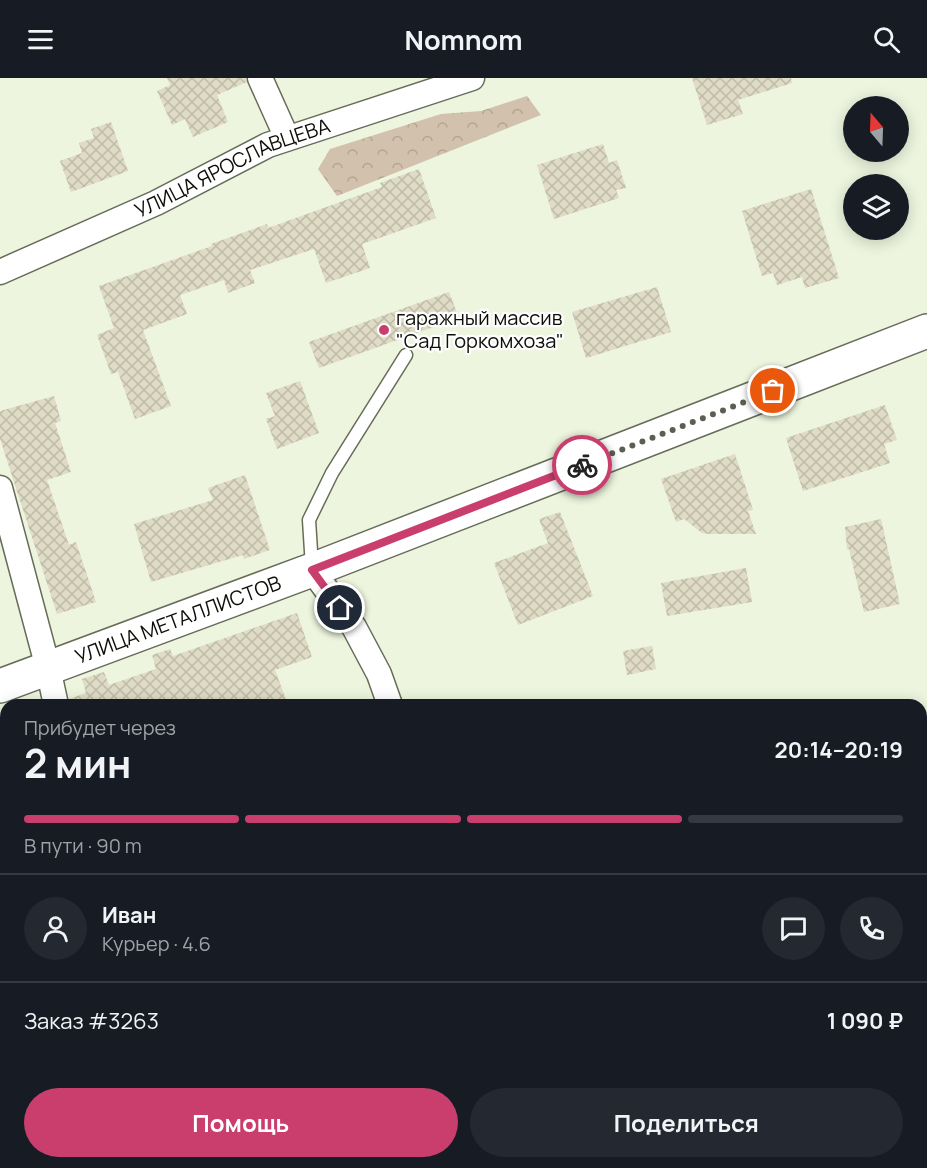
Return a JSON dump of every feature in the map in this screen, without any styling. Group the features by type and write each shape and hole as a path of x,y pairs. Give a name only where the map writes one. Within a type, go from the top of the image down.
{"street":[{"path":"260,78 287,138"},
{"name":"УЛИЦА ЯРОСЛАВЦЕВА","path":"0,272 156,203 268,145 472,78"},
{"name":"УЛИЦА МЕТАЛЛИСТОВ","path":"0,686 312,570 927,331"},
{"path":"0,488 55,699"},
{"path":"312,570 354,627 379,674 388,699"}],"lane":[{"path":"312,570 309,520 332,473 406,355"}],"green space":[{"path":"527,96 541,115 337,196 318,169 330,149 441,114 481,111"}],"building":[{"path":"167,78 246,78 247,82 217,95 228,122 193,137 185,119 172,125 157,91 170,85"},
{"path":"692,78 791,78 792,83 738,100 743,114 707,125"},
{"path":"111,122 128,171 71,192 60,161 82,153 79,143 94,138 91,129"},
{"path":"603,144 609,163 617,160 626,188 616,190 619,198 554,219 537,165"},
{"path":"419,169 436,218 362,244 370,268 326,283 314,249 250,270 255,283 228,293 224,280 180,295 187,314 143,330 171,406 135,419 118,372 111,374 97,335 114,328 99,286 267,224 268,228 382,187 380,183"},
{"path":"811,189 839,278 805,288 802,277 777,285 773,273 762,276 742,211"},
{"path":"657,287 671,332 586,358 572,312"},
{"name":"гаражный массив \"Сад Горкомхоза\"","path":"449,292 459,318 319,368 309,342"},
{"path":"300,381 319,433 277,449 266,419 275,416 266,393"},
{"path":"54,396 61,421 55,423 71,472 47,480 69,545 76,542 96,602 57,614 0,439 0,411"},
{"path":"885,405 897,440 884,444 890,463 803,491 786,438"},
{"path":"735,454 753,510 748,511 756,534 702,533 684,519 676,522 661,479"},
{"path":"245,475 270,550 244,559 243,555 151,582 134,524 213,500 208,488"},
{"path":"560,512 593,596 518,625 494,563 548,543 539,519"},
{"path":"881,519 900,604 864,612 849,549 847,549 845,527"},
{"path":"746,568 752,602 667,616 661,583"},
{"path":"297,613 312,657 275,670 286,699 69,699 86,693 82,679 104,672 109,685 156,669 152,655 170,649 173,656"},
{"path":"652,646 656,669 627,675 623,651"}],"way so far":[{"path":"582,465 773,391"}],"place":[{"name":"гаражный массив \"Сад Горкомхоза\"","path":"384,330"}],"route":[{"path":"340,608 312,570 582,465"}]}
